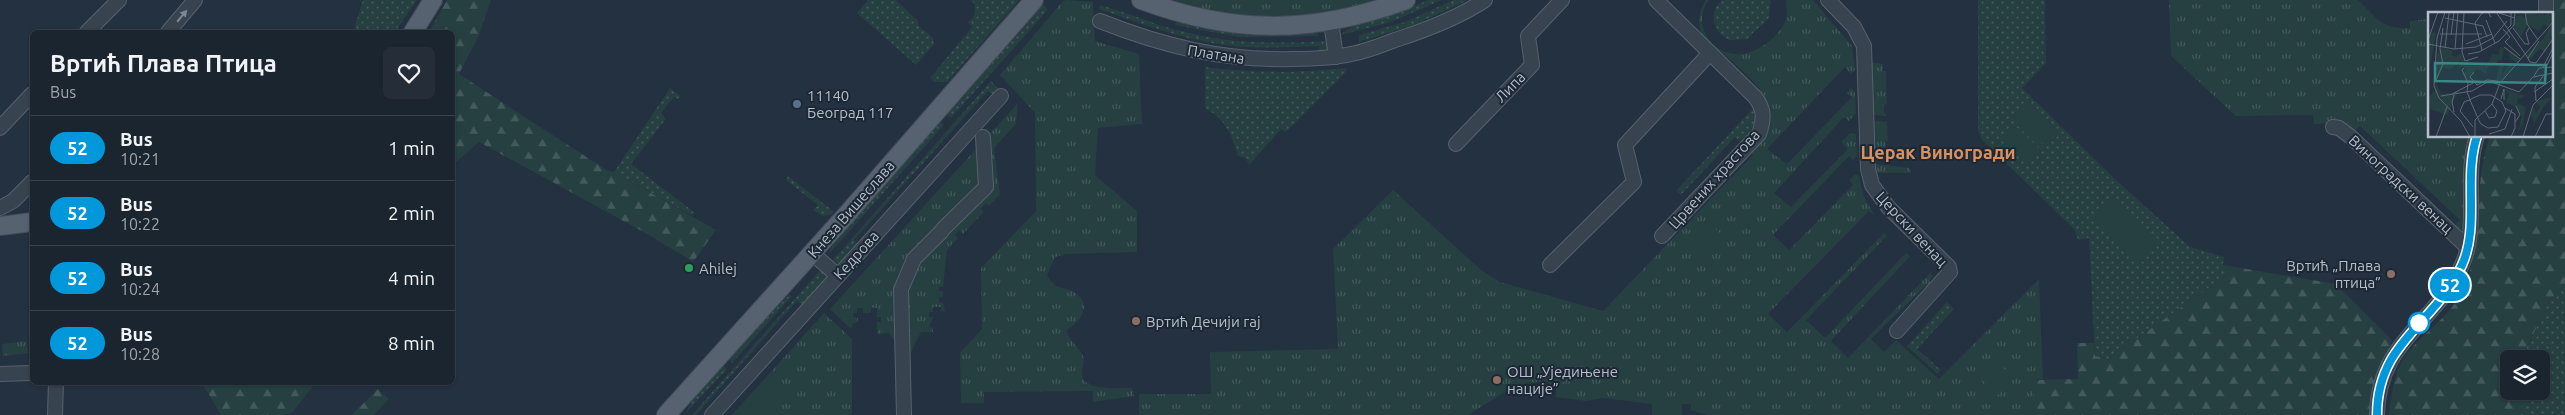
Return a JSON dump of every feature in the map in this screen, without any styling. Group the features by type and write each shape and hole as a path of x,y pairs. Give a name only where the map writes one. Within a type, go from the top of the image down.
{"main road":[{"path":"414,30 432,0"},
{"name":"Кнеза Вишеслава","path":"666,415 812,253 1034,0"},
{"path":"1141,0 1180,12 1240,25 1300,26 1354,18 1406,0"},
{"path":"0,226 30,222"}],"street":[{"path":"89,30 119,0"},
{"path":"170,30 195,0"},
{"path":"1331,22 1336,57 1357,53 1425,30 1485,0"},
{"name":"Липа","path":"1456,144 1532,65 1528,36 1562,0"},
{"name":"Црвених храстова","path":"1656,0 1762,106 1762,124 1758,134 1662,236"},
{"name":"Церски венац","path":"1828,0 1854,27 1864,46 1868,169 1872,186 1888,207 1949,267 1950,272 1943,281 1896,331"},
{"name":"Платана","path":"1100,21 1158,42 1218,56 1263,60 1336,57"},
{"path":"1550,265 1634,182 1625,145 1710,52"},
{"path":"0,128 30,96"},
{"name":"Кедрова","path":"712,415 1001,96"},
{"name":"Виноградски венац","path":"2333,127 2339,128 2352,137 2467,246"},
{"path":"904,415 902,287 916,257 986,187 983,137"},
{"name":"Виноградски венац","path":"2377,415 2380,388 2387,365 2396,349 2445,293 2462,265 2470,230 2471,165 2477,138"},
{"path":"0,208 13,201 30,184"},
{"path":"812,253 838,276"},
{"path":"0,374 30,373"},
{"path":"55,415 56,385"}],"green space":[{"path":"363,0 417,0 396,30 354,30"},
{"path":"447,0 491,0 479,35 459,74 608,171 614,172 716,230 693,262 649,235 479,142 455,163 455,30 430,30"},
{"path":"868,0 896,0 918,21 919,26 933,38 934,44 916,65 857,13"},
{"path":"971,0 1019,0 947,82 934,82 930,78 972,27 968,22 974,16 975,5"},
{"path":"1173,0 1388,0 1310,18 1231,16"},
{"path":"1428,0 1442,0 1391,22 1341,35 1356,25"},
{"path":"1453,0 1468,0 1414,25 1359,42 1359,35 1405,22"},
{"path":"1706,0 1709,0 1702,17 1703,26 1710,41 1725,52 1742,54 1758,49 1765,44 1783,26 1787,12 1786,0 1813,0 1852,46 1855,70 1851,74 1845,67 1767,149 1787,164 1852,97 1847,93 1851,88 1855,91 1856,113 1849,121 1844,117 1774,193 1791,207 1848,149 1841,142 1850,133 1856,134 1857,155 1853,160 1849,156 1773,235 1789,250 1853,185 1849,180 1856,174 1859,176 1864,197 1875,216 1869,211 1768,314 1787,332 1884,233 1887,236 1806,320 1825,338 1906,253 1910,256 1831,341 1848,358 1930,273 1933,276 1929,281 1934,286 1930,290 1925,286 1871,339 1884,352 1896,340 1939,379 2039,279 2043,379 2034,380 2034,415 1707,415 1691,410 1691,404 1652,404 1603,398 1586,401 1556,397 1556,386 1544,381 1516,385 1468,415 1139,415 1139,394 1211,394 1210,352 1338,349 1333,249 1393,190 1481,270 1500,282 1603,311 1753,155 1749,150 1762,138 1767,130 1770,117 1767,103 1760,90 1738,66 1703,37 1699,18"},
{"path":"1722,0 1771,0 1769,18 1747,39 1729,40 1721,34 1714,22 1715,8"},
{"path":"1978,0 2045,0 2046,63 2022,88 2115,179 2190,247 2224,257 2223,265 2231,272 2108,359 2095,356 2089,238 2078,240 2075,230 1982,140 1978,131"},
{"path":"2169,0 2358,0 2381,22 2392,27 2410,28 2410,21 2428,19 2428,138 2472,138 2464,180 2465,228 2459,231 2454,226 2460,220 2360,126 2353,131 2338,123 2314,124 2313,115 2236,116 2171,56"},
{"path":"2553,0 2565,0 2565,285 2550,300 2525,350 2500,350 2500,400 2523,400 2525,415 2389,415 2394,382 2401,363 2412,348 2452,308 2466,281 2476,240 2481,177 2489,138 2552,138"},
{"path":"1063,1 1093,2 1095,41 1139,54 1142,124 1098,128 1095,175 1137,211 1137,252 1066,254 1055,257 1047,275 1055,285 1074,292 1083,302 1084,307 1081,317 1067,330 1069,337 1083,356 1082,376 1085,381 1104,388 1132,388 1134,396 1093,402 1093,391 984,392 984,403 961,403 960,353 982,329 981,268 1036,211 1035,113 1000,75"},
{"path":"1043,4 1048,10 951,118 946,113"},
{"path":"1100,5 1195,35 1269,43 1326,41 1330,42 1330,47 1320,55 1319,46 1247,47 1224,45 1176,35 1099,9"},
{"path":"1177,20 1316,30 1318,36 1239,37 1175,25"},
{"path":"1871,62 1883,64 1883,71 1886,71 1887,104 1884,105 1884,113 1887,116 1873,115"},
{"path":"1205,67 1276,72 1346,68 1347,71 1286,132 1281,129 1249,165 1246,158 1238,156 1227,128 1212,112 1205,109"},
{"path":"991,81 999,90 994,95 988,91 854,240 857,243 847,253 847,259 843,264 831,262"},
{"path":"670,88 681,96 678,99 674,97 661,113 666,119 631,164 694,212 691,215 614,172"},
{"path":"2027,102 2057,130 2043,144 2014,117"},
{"path":"1018,103 1016,124 994,148 1000,194 989,206 986,203 981,209 984,212 963,234 959,230 955,235 958,238 947,250 943,287 939,287 939,291 943,291 943,297 939,298 939,302 943,302 945,311 941,311 941,307 933,307 933,312 929,312 929,317 933,317 929,327 933,328 933,332 921,332 908,358 889,333 877,334 877,322 881,322 881,317 877,317 877,308 871,308 871,313 863,313 863,308 857,308 857,313 853,313 853,317 858,318 858,322 853,323 851,329 830,309"},
{"path":"1754,107 1757,112 1756,117 1752,129 1747,135 1740,142 1735,137 1681,195 1676,191"},
{"path":"939,121 944,125 829,254 837,239 867,208 877,192"},
{"path":"1873,121 1887,122 1888,141 1885,142 1886,150 1889,150 1889,153 1874,152"},
{"path":"2014,125 2042,151 2028,165 2000,139"},
{"path":"1876,164 1910,168 1911,173 1877,173 1875,171"},
{"path":"788,176 833,211 831,215 823,216 813,210 818,205 786,180"},
{"path":"2114,198 2161,242 2139,265 2092,221"},
{"path":"1706,221 1721,234 1698,258 1683,245"},
{"path":"2223,265 2336,284 2392,340 2378,377 2373,415 2034,415 2034,380 2078,379 2077,343 2094,343 2095,356 2108,359 2231,272"},
{"path":"822,268 828,281 805,307 797,301 696,415 692,415"},
{"path":"2565,285 2565,415 2525,415 2523,400 2550,400 2550,350 2525,350 2550,300"},
{"path":"789,295 792,296 732,363 727,358"},
{"path":"1947,302 1954,309 1917,349 1941,370 1937,374 1907,346"},
{"path":"824,313 852,339 852,415 732,415"},
{"path":"26,341 28,353 3,356 2,344"},
{"path":"1998,363 2014,378 1998,395 1981,379"},
{"path":"722,365 727,369 685,414 696,394"},
{"path":"772,380 789,394 771,415 749,415 745,411"},
{"path":"203,385 313,385 292,413 285,415 221,415"},
{"path":"378,389 389,399 374,415 351,415"},
{"path":"1652,404 1682,404 1682,415 1652,415"}],"bus line":[{"name":"52","path":"2377,415 2382,380 2387,365 2396,349 2436,306 2462,265 2470,230 2471,165 2476,138"}],"place":[{"name":"11140 Београд 117","path":"797,104"},
{"name":"Ahilej","path":"689,268"},
{"name":"Вртић „Плава птица”","path":"2391,274"},
{"name":"Вртић Дечији гај","path":"1136,321"},
{"name":"ОШ „Уједињене нације”","path":"1497,380"}],"district":[{"name":"Церак Виногради","path":"1938,152"}]}
